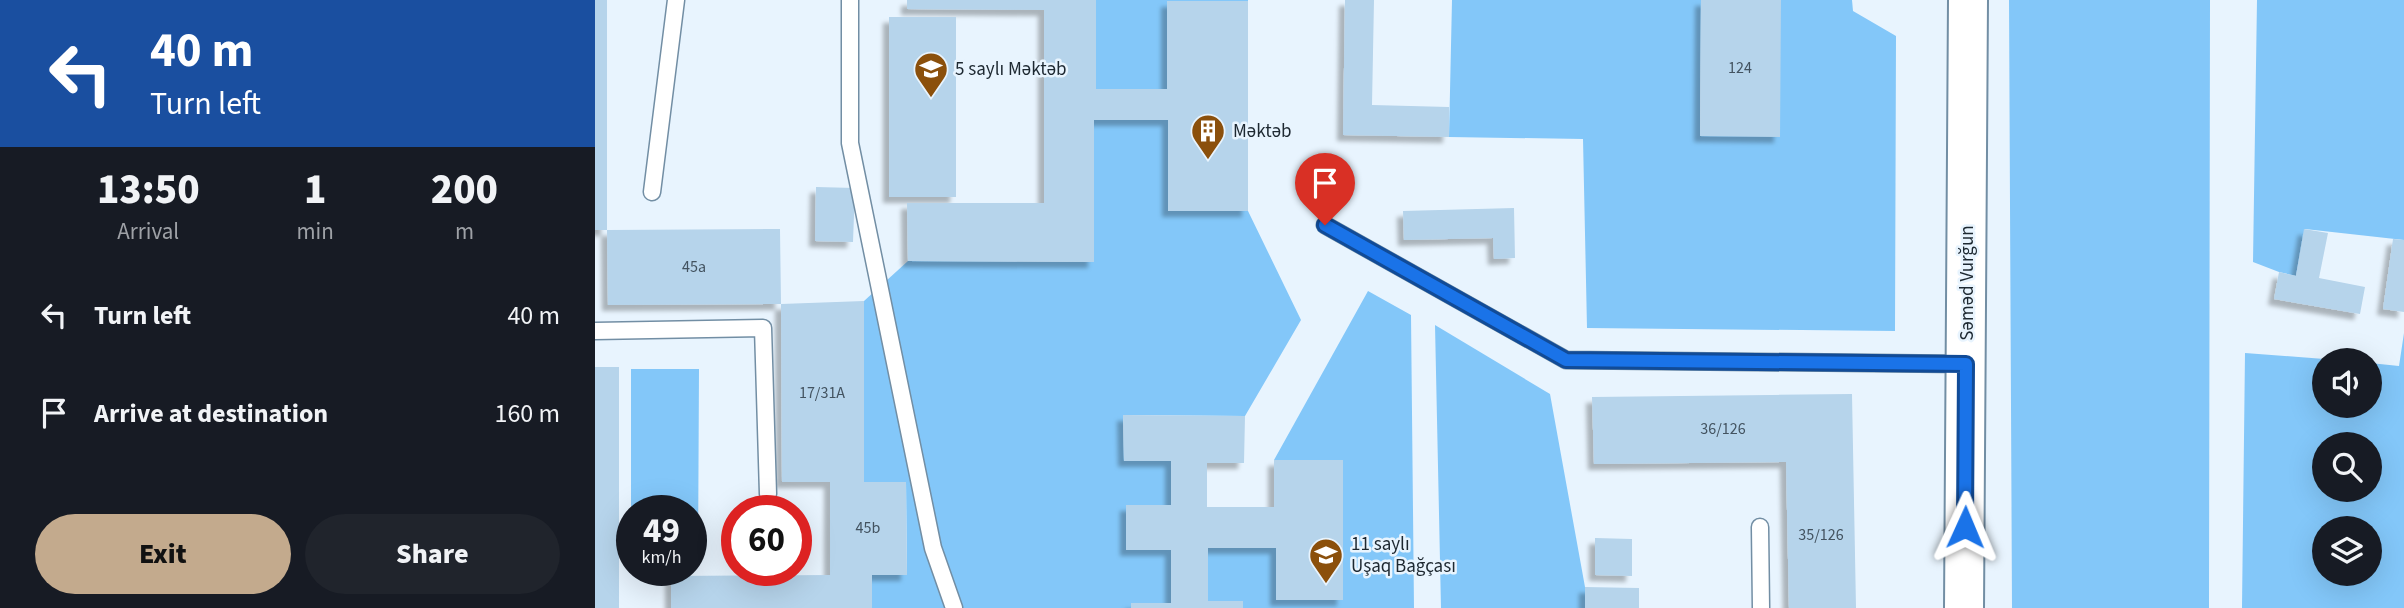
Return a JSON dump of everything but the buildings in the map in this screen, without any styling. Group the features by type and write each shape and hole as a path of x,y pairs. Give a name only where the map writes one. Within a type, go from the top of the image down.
{"main road":[{"name":"Səməd Vurğun","path":"1964,608 1968,0"}],"lane":[{"path":"652,192 676,0"},
{"path":"850,0 850,144 933,548 954,608"},
{"path":"1325,225 1566,360 1966,364"},
{"path":"595,331 763,328 768,494"},
{"path":"1760,527 1761,608"}],"shaded area":[{"path":"1096,0 1248,1 1167,89 1096,89"},
{"path":"1452,0 1701,0 1700,136 1781,0 1852,0 1853,11 1896,36 1895,331 1587,328 1583,139 1449,137"},
{"path":"2009,0 2210,0 2209,608 2012,608"},
{"path":"2257,0 2404,0 2404,240 2305,229 2296,276 2253,262"},
{"path":"1094,120 1168,120 1168,211 1248,211 1301,320 1245,416 1123,415 1124,461 1171,461 1171,505 1126,505 1126,550 1171,550 1171,603 1131,603 1131,608 872,608 872,575 907,574 906,482 864,482 864,301 908,261 1094,262"},
{"path":"1368,291 1411,315 1414,608 1243,608 1242,601 1208,601 1208,548 1276,548 1276,600 1343,600 1343,460 1274,460"},
{"path":"1435,325 1550,394 1585,587 1585,608 1441,608"},
{"path":"2404,333 2404,608 2242,608 2245,353 2312,358 2312,418 2382,418 2382,364 2399,366"},
{"path":"631,369 699,369 698,495 631,495"}],"place":[{"name":"5 saylı Məktəb","path":"931,99"},
{"name":"Məktəb","path":"1208,161"},
{"name":"11 saylı Uşaq Bağçası","path":"1326,585"}],"route":[{"path":"1325,225 1566,360 1966,364 1965,527"}]}
